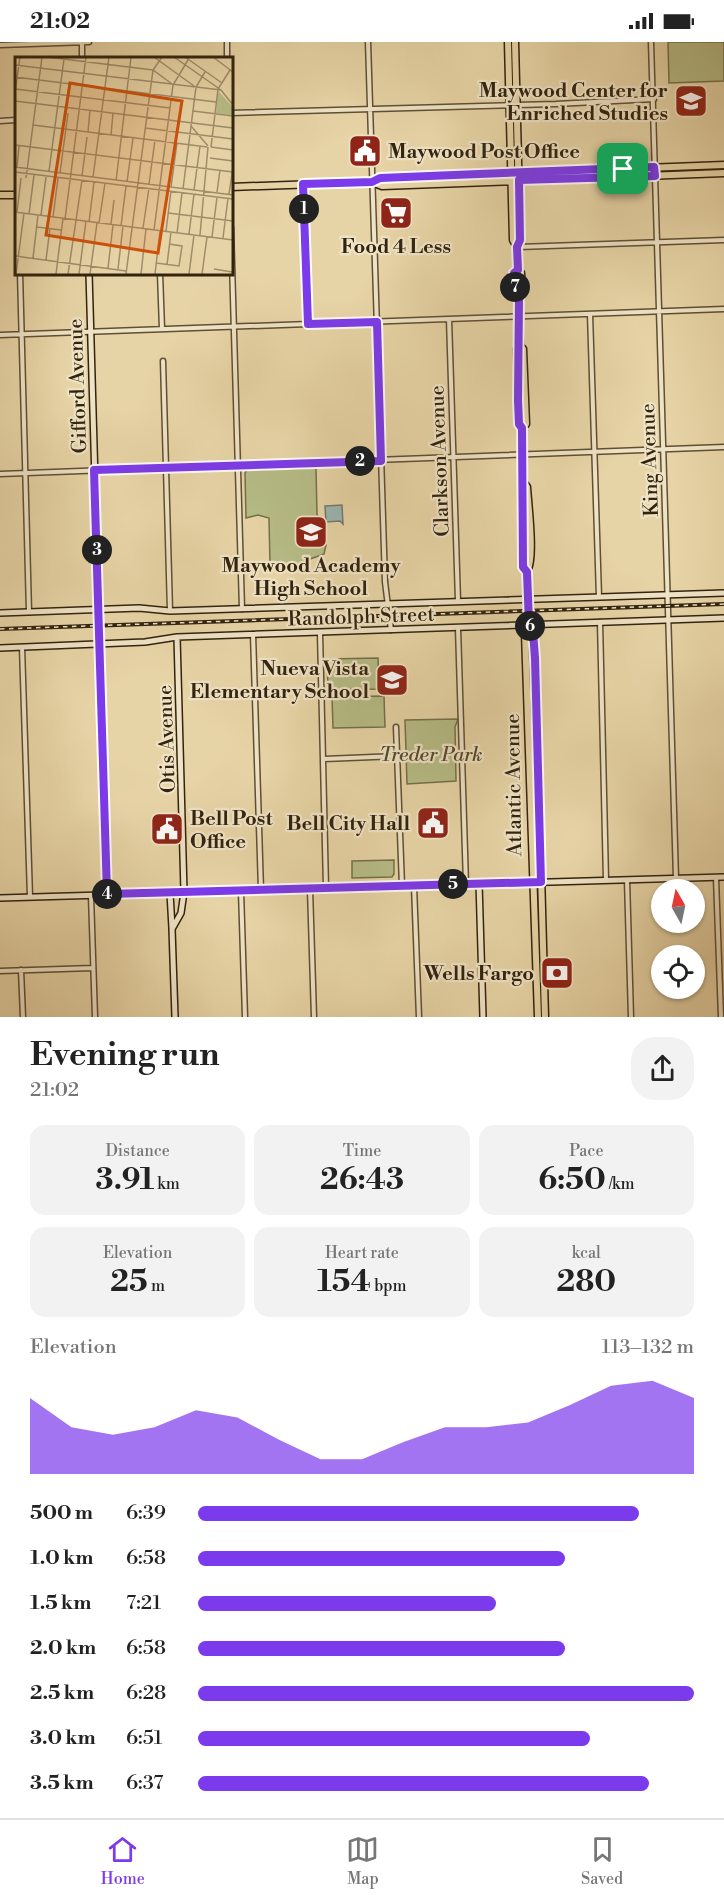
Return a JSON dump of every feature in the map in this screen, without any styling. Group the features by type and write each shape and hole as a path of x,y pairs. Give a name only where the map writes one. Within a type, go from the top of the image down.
{"main road":[{"path":"508,42 510,181 513,240 517,247"},
{"path":"515,42 520,240 517,247"},
{"path":"372,182 380,178 724,165"},
{"path":"232,186 372,182 382,186 724,173"},
{"name":"Atlantic Avenue","path":"517,247 518,270 514,273 515,293 519,297 520,346 523,349 526,422 522,428 524,483 528,487 529,624 533,632 535,658 545,1017"},
{"name":"Atlantic Avenue","path":"529,624 525,633 531,882 538,1017"}],"street":[{"path":"0,45 89,42"},
{"path":"368,42 381,461 387,605 391,630"},
{"name":"King Avenue","path":"651,42 676,878"},
{"path":"232,113 654,99"},
{"path":"0,121 15,120"},
{"path":"303,184 308,324"},
{"path":"517,247 724,240"},
{"path":"232,261 242,609"},
{"path":"20,274 29,612"},
{"name":"Gifford Avenue","path":"88,274 107,894"},
{"path":"160,274 162,329"},
{"path":"0,335 724,309"},
{"path":"591,314 599,597"},
{"name":"Clarkson Avenue","path":"449,319 458,601"},
{"path":"163,361 170,611"},
{"path":"0,474 724,447"},
{"name":"Randolph Street","path":"0,613 139,608 170,611 724,593"},
{"name":"Randolph Street","path":"0,648 145,642 177,637 724,618"},
{"path":"600,622 606,880"},
{"path":"458,628 466,884"},
{"path":"320,633 326,888"},
{"path":"253,634 261,890"},
{"name":"Otis Avenue","path":"175,1017 172,930 181,913 184,892 177,637"},
{"path":"22,647 30,897"},
{"path":"396,727 402,886"},
{"path":"324,759 398,756"},
{"path":"716,877 721,1017"},
{"path":"0,897 724,877"},
{"path":"627,879 631,1017"},
{"path":"479,884 483,1017"},
{"path":"414,885 418,1017"},
{"path":"310,889 314,1017"},
{"path":"241,891 245,1017"},
{"path":"170,893 172,930"},
{"path":"91,895 95,1017"},
{"path":"0,971 93,968"},
{"path":"21,970 23,1017"}],"green space":[{"path":"668,42 724,42 724,81 669,83"},
{"path":"316,468 317,514 326,545 324,554 278,571 274,564 270,565 269,518 258,515 246,518 245,473 247,470"},
{"path":"378,658 379,689 328,690 327,659"},
{"path":"384,696 385,727 333,728 332,697"},
{"name":"Treder Park","path":"458,719 455,727 456,781 407,784 405,720"},
{"path":"394,860 392,877 352,878 352,861"}],"water":[{"path":"342,505 343,524 340,521 326,522 325,506"}],"railway":[{"path":"0,629 724,604"}],"place":[{"name":"Maywood Center for Enriched Studies","path":"691,101"},
{"name":"Maywood Post Office","path":"365,151"},
{"name":"Food 4 Less","path":"396,213"},
{"name":"Maywood Academy High School","path":"311,532"},
{"name":"Nueva Vista Elementary School","path":"392,680"},
{"name":"Bell City Hall","path":"433,823"},
{"name":"Bell Post Office","path":"167,829"},
{"name":"Wells Fargo","path":"557,973"}],"route":[{"path":"654,167 655,176 519,180 520,240 517,247 518,270 514,273 515,293 519,297 520,346 517,349 519,424 522,428 524,483 521,487 523,567 527,572 529,624 533,632 535,658 541,882 107,894 94,470 381,461 377,322 308,324 303,184 372,182 380,178 623,169 654,167"}]}
